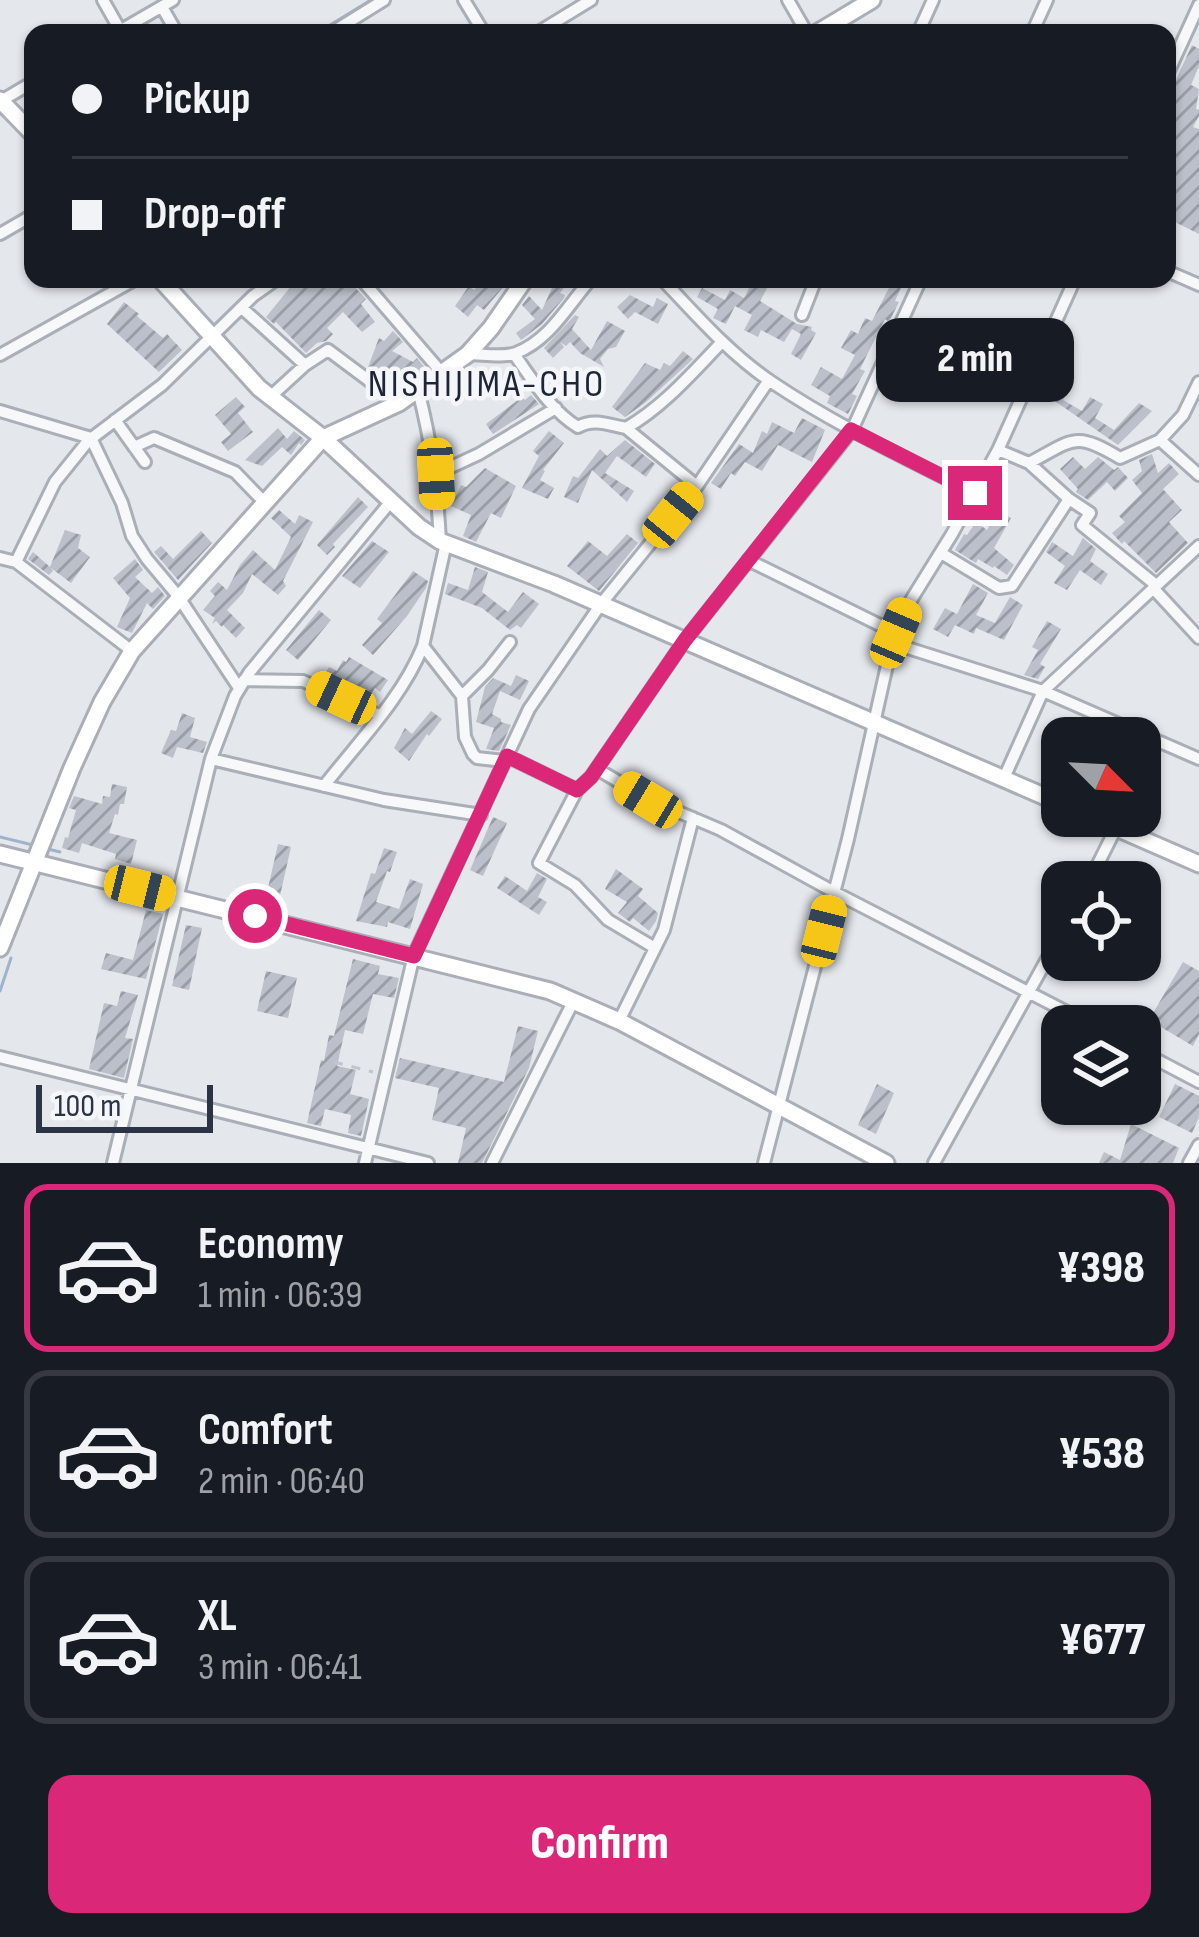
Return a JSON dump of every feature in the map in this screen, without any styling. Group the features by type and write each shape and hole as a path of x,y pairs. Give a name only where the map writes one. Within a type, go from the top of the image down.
{"street":[{"path":"346,24 384,0"},
{"path":"552,24 592,0"},
{"path":"833,24 872,0"},
{"path":"132,24 167,4"},
{"path":"1176,55 1199,4"},
{"path":"2,105 24,126"},
{"path":"0,355 120,288"},
{"path":"168,288 269,398 323,437 419,527 442,542 601,604 1041,795"},
{"path":"16,562 69,460 162,385 266,288"},
{"path":"369,288 442,373"},
{"path":"0,948 101,702 132,651 323,437 399,403 442,373 491,328 519,288"},
{"path":"468,353 514,354 557,323 583,288"},
{"path":"671,288 722,342 769,380 851,430 975,493"},
{"path":"802,315 812,288"},
{"path":"655,948 608,920 575,885 539,863 577,790 597,769 685,640 851,430 917,288"},
{"path":"764,1163 848,839 894,638 908,605 998,450 1071,288"},
{"path":"242,308 304,365"},
{"path":"626,428 642,419 722,342"},
{"path":"269,398 328,350 399,403"},
{"path":"514,354 556,408 578,427 596,422 626,428 697,486"},
{"path":"364,1163 414,956 529,710 601,604 697,486 769,380"},
{"path":"1029,464 1070,442 1086,440 1120,458 1160,440 1183,416 1199,382"},
{"path":"324,786 401,689 424,646 442,542 431,440 418,391"},
{"path":"436,474 556,408"},
{"path":"0,411 92,438 132,536 242,684"},
{"path":"115,420 145,462"},
{"path":"134,447 154,438 235,472 265,503"},
{"path":"1160,440 1199,475"},
{"path":"998,450 1029,464 1090,513 1082,525 1154,587 1199,638"},
{"path":"941,553 1006,589 1070,499"},
{"path":"113,1163 211,759 242,684 392,500"},
{"path":"1004,778 1043,691 1199,546"},
{"path":"0,558 16,562 132,651"},
{"path":"748,560 894,638 1043,691 1199,759"},
{"path":"462,696 510,642"},
{"path":"424,646 462,696 465,737 472,754 506,759 577,790"},
{"path":"242,684 303,680 379,716"},
{"path":"211,759 385,800 481,815"},
{"path":"597,769 648,800 721,830 1054,1005"},
{"path":"619,1021 664,930 693,818"},
{"path":"1137,837 1199,863"},
{"path":"0,854 550,991 619,1021 886,1163"},
{"path":"934,1163 1041,970"},
{"path":"492,1163 574,1000"},
{"path":"0,1058 428,1163"},
{"path":"1161,1062 1199,1082"},
{"path":"1189,1163 1199,1144"}],"path":[{"path":"334,1062 386,1076"}],"building":[{"path":"1192,45 1199,49 1199,66 1191,85 1199,89 1199,116 1193,127 1199,129 1199,234 1176,222 1176,80"},
{"path":"290,288 356,288 366,299 361,304 375,322 362,332 343,312 327,328 333,334 306,353 266,317"},
{"path":"468,288 502,288 484,310 477,305 468,317 455,306"},
{"path":"552,288 564,288 560,293 564,298 521,340 516,333 535,319 522,305 529,296 542,310"},
{"path":"702,288 725,300 730,290 744,298 749,288 767,288 760,301 797,324 812,327 816,333 801,360 791,354 801,334 792,329 784,342 761,330 758,337 744,330 752,315 735,306 726,324 713,318 718,309 697,297"},
{"path":"889,288 901,288 889,322 885,319 860,369 865,371 852,394 857,396 848,414 827,403 830,396 811,385 821,367 842,379 855,355 841,348 851,330 858,334 865,318 872,321"},
{"path":"630,295 653,307 657,298 668,304 658,324 635,312 628,319 617,307"},
{"path":"124,302 182,350 159,372 107,324"},
{"path":"575,315 579,317 572,329 591,350 607,321 625,331 616,347 600,359 604,367 570,342 566,346 560,342 564,347 553,358 544,348"},
{"path":"393,331 403,342 392,351 413,362 417,358 426,369 403,385 397,380 391,385 368,367 379,338 384,341"},
{"path":"683,351 693,359 646,402 625,417 612,407 645,363 660,370"},
{"path":"1062,377 1073,385 1063,400 1082,411 1090,397 1103,404 1095,418 1114,430 1139,403 1152,411 1118,445 1039,390 1044,383 1053,390"},
{"path":"531,395 539,404 493,434 486,424"},
{"path":"236,397 245,407 238,413 253,432 228,451 221,442 231,434 215,415"},
{"path":"802,418 825,430 812,462 778,445 762,471 745,462 721,489 711,483 739,444 753,453 762,431 767,434 772,422 794,433"},
{"path":"278,428 287,439 294,431 305,440 291,455 282,447 262,466 245,460"},
{"path":"549,431 564,443 540,480 554,488 548,499 522,488 539,456 533,451"},
{"path":"625,440 655,464 646,477 617,456 605,473 634,491 627,502 592,470 578,503 564,497 573,476 578,478 600,449 607,456"},
{"path":"1152,454 1158,473 1169,463 1179,474 1163,489 1182,510 1169,522 1188,543 1156,573 1112,533 1125,522 1119,516 1142,493 1132,480 1142,471 1139,460"},
{"path":"1073,457 1085,469 1098,457 1128,478 1115,491 1107,482 1088,500 1060,469"},
{"path":"485,468 516,486 501,518 491,513 476,542 463,536 471,515 451,506 461,485 466,487"},
{"path":"358,497 368,507 327,555 317,545"},
{"path":"279,510 295,524 299,515 313,522 278,595 252,574 227,610 245,628 236,638 223,625 212,624 215,618 203,610 215,596 210,591 218,582 227,590 253,550 275,570 291,537 271,518"},
{"path":"998,511 1011,518 994,548 1014,565 1007,575 955,550 976,522 987,530"},
{"path":"65,530 81,535 78,548 90,557 71,583 51,568 49,575 28,559 33,552 50,567"},
{"path":"201,531 212,543 178,580 154,552 161,546 173,559"},
{"path":"627,534 638,543 599,591 567,566 588,541 607,556"},
{"path":"1083,538 1096,549 1090,561 1108,574 1101,585 1080,570 1067,590 1054,583 1065,566 1046,552 1052,542 1073,556"},
{"path":"372,541 389,552 360,588 342,576"},
{"path":"135,559 143,570 135,577 152,593 158,587 165,596 153,609 147,603 132,633 117,627 130,598 113,578"},
{"path":"475,567 488,572 482,592 508,612 523,592 539,604 521,628 517,625 510,630 482,608 445,594 448,583 468,590"},
{"path":"413,571 428,581 426,588 373,655 362,645 382,623 377,619"},
{"path":"973,584 988,593 976,615 995,623 1010,597 1023,605 1004,640 976,628 974,634 955,625 948,637 933,629 945,608 957,614"},
{"path":"319,610 331,620 298,660 286,650"},
{"path":"1047,621 1061,629 1040,664 1045,667 1038,679 1024,675 1038,650 1032,647"},
{"path":"349,657 388,680 368,700 322,679 329,667 337,671"},
{"path":"516,675 529,681 520,700 500,691 492,714 511,725 499,751 486,749 494,728 476,722 485,687 493,678 511,686"},
{"path":"431,711 442,719 409,761 394,748 405,728 412,734"},
{"path":"182,713 195,718 190,737 207,742 203,753 177,747 173,758 161,753"},
{"path":"112,784 127,787 109,833 137,840 131,864 82,843 79,853 62,848 76,810 69,808 74,796 102,804 103,796 110,797"},
{"path":"493,817 507,823 483,876 470,870"},
{"path":"278,844 291,847 279,900 266,897"},
{"path":"384,848 397,852 376,902 399,909 410,879 423,884 410,929 388,922 387,927 356,921"},
{"path":"616,869 643,889 638,896 658,913 649,931 618,913 627,902 605,889"},
{"path":"537,873 547,879 538,897 547,902 539,915 497,888 505,876 527,891"},
{"path":"146,910 163,914 146,979 101,969 106,953 133,960"},
{"path":"186,925 202,928 189,990 172,986"},
{"path":"353,959 380,966 378,974 399,978 394,998 373,994 363,1034 345,1030 337,1066 356,1070 350,1094 369,1099 361,1136 348,1133 351,1115 325,1109 321,1126 307,1123"},
{"path":"1183,962 1199,971 1199,1034 1193,1046 1161,1027 1158,1005"},
{"path":"266,971 297,978 288,1018 257,1011"},
{"path":"121,991 138,995 125,1038 133,1039 124,1078 89,1069 104,1003 117,1006"},
{"path":"518,1026 538,1031 529,1068 482,1163 458,1163 466,1128 432,1120 439,1088 395,1078 400,1058 504,1082"},
{"path":"877,1084 894,1093 876,1134 858,1125"},
{"path":"1175,1084 1199,1096 1199,1117 1192,1133 1161,1118"},
{"path":"1131,1125 1179,1148 1173,1163 1099,1163 1104,1152 1120,1160"}],"waterway":[{"path":"332,24 371,0"},
{"path":"0,227 24,212"},
{"path":"0,837 33,845"},
{"path":"48,849 60,852"},
{"path":"0,991 11,958"}],"district":[{"name":"NISHIJIMA-CHO","path":"487,382"}],"route":[{"path":"255,916 414,956 507,756 577,790 591,777 685,640 851,430 975,493"}]}
